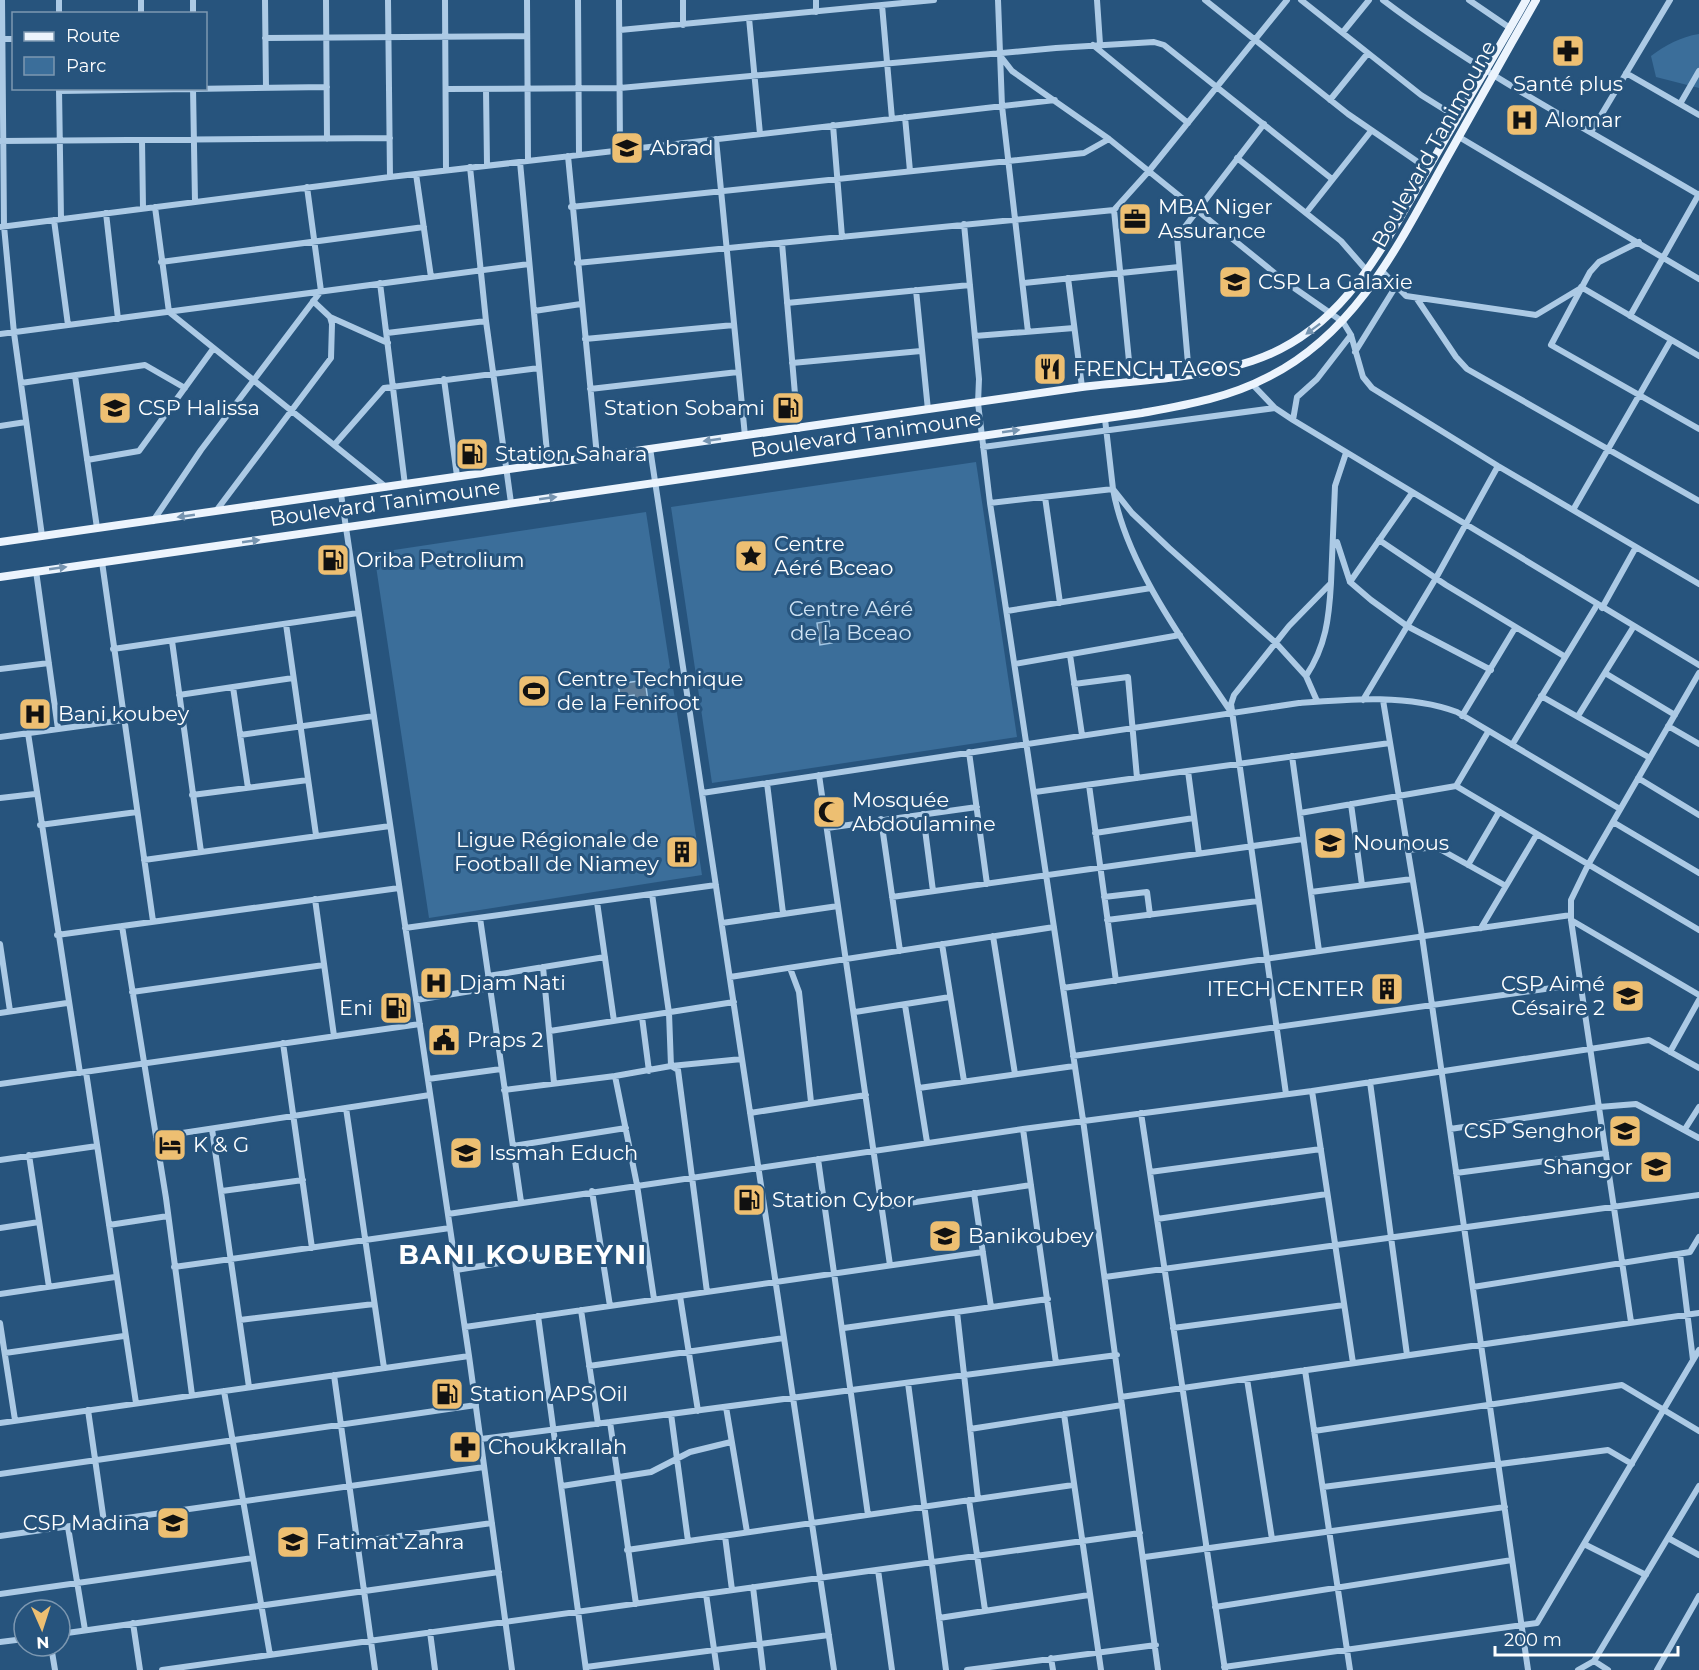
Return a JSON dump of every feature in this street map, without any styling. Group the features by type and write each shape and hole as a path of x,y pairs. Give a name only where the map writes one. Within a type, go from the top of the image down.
{"main road":[{"name":"Boulevard Tanimoune","path":"0,577 1105,418 1197,404 1231,394 1253,385 1306,354 1343,322 1382,271 1459,137 1510,28 1526,0"},
{"name":"Boulevard Tanimoune","path":"0,542 1082,387 1189,375 1253,361 1296,340 1332,314 1368,272 1458,118 1536,0"}],"street":[{"path":"2,0 2,227 42,536"},
{"path":"265,0 266,88"},
{"path":"326,0 327,139"},
{"path":"388,0 390,177"},
{"path":"445,0 446,170"},
{"path":"527,0 528,161"},
{"path":"578,0 579,155"},
{"path":"620,0 621,150"},
{"path":"683,0 683,25"},
{"path":"816,0 816,12"},
{"path":"620,30 934,0"},
{"path":"998,0 998,53 1002,106 1017,219 1028,332"},
{"path":"1096,45 1097,0"},
{"path":"1205,0 1330,100 1428,169"},
{"path":"577,264 1114,210 1149,171 1287,0"},
{"path":"1301,0 1425,98 1458,118"},
{"path":"1343,32 1369,0"},
{"path":"1383,0 1426,32 1489,72 1699,195 1630,316"},
{"path":"1469,0 1510,28"},
{"path":"1591,132 1670,0"},
{"path":"882,5 892,118"},
{"path":"749,18 760,134"},
{"path":"265,38 527,36"},
{"path":"446,89 620,88 998,53 1158,42 1332,179"},
{"path":"1096,45 1188,123"},
{"path":"998,53 1011,71 1109,140 1287,283 1343,322 1351,335 1363,377 1372,388 1498,466 1699,584"},
{"path":"1330,100 1368,53"},
{"path":"1680,104 1699,71"},
{"path":"1626,73 1699,115"},
{"path":"207,89 327,87"},
{"path":"486,89 487,165"},
{"path":"59,90 58,220 68,325"},
{"path":"194,90 195,202"},
{"path":"2,227 470,167 1055,100"},
{"path":"905,117 910,171"},
{"path":"1189,375 1177,237 1264,124"},
{"path":"832,125 842,237"},
{"path":"1306,213 1371,131"},
{"path":"1459,137 1664,256 1699,279"},
{"path":"1,141 390,138"},
{"path":"716,139 745,436"},
{"path":"142,140 143,208"},
{"path":"572,207 1086,152 1109,140"},
{"path":"568,156 597,456"},
{"path":"1237,158 1344,244 1368,272"},
{"path":"520,162 548,463"},
{"path":"470,167 486,321 511,503"},
{"path":"416,174 431,277"},
{"path":"153,521 252,381 321,291 307,188"},
{"path":"155,207 169,312 386,487"},
{"path":"1114,210 1131,381"},
{"path":"106,213 118,319"},
{"path":"964,224 975,336 978,403 990,503 1028,744 1117,1355 1158,1670"},
{"path":"161,262 424,227"},
{"path":"1639,242 1599,262 1581,287 1551,345 1699,429"},
{"path":"782,243 798,429"},
{"path":"0,334 529,264"},
{"path":"1023,283 1179,267"},
{"path":"1382,271 1406,296 1536,315 1581,287"},
{"path":"1068,278 1082,387"},
{"path":"0,283 9,282"},
{"path":"380,283 405,485"},
{"path":"787,303 970,285"},
{"path":"1355,352 1396,286"},
{"path":"1581,287 1699,356"},
{"path":"916,290 928,410"},
{"path":"1417,299 1467,369 1699,501"},
{"path":"313,301 330,317 388,344"},
{"path":"534,311 581,304"},
{"path":"216,511 331,358 333,330 330,317"},
{"path":"387,333 486,321"},
{"path":"585,339 734,325"},
{"path":"975,336 1074,328"},
{"path":"1293,420 1297,398 1317,379 1351,335"},
{"path":"1573,510 1671,340"},
{"path":"87,460 137,453 213,349"},
{"path":"792,363 921,351"},
{"path":"21,383 148,365 185,388"},
{"path":"335,444 378,392 392,387 539,368"},
{"path":"590,389 738,372"},
{"path":"75,375 97,528"},
{"path":"444,380 457,476"},
{"path":"1253,385 1275,408 1293,420 1699,665"},
{"path":"983,447 1275,408"},
{"path":"1105,418 1116,510 1151,588 1231,713"},
{"path":"0,426 26,422"},
{"path":"650,448 834,1670"},
{"path":"1306,676 1317,659 1328,629 1335,530 1335,486 1346,453"},
{"path":"1363,700 1436,578 1498,466"},
{"path":"990,503 1113,489"},
{"path":"1113,489 1132,513 1169,548 1276,643 1306,676 1317,701"},
{"path":"1350,582 1412,493"},
{"path":"341,494 465,1327 512,1670"},
{"path":"1045,497 1060,603"},
{"path":"1335,530 1340,558 1350,582 1407,626 1491,670"},
{"path":"1379,540 1515,628 1564,656"},
{"path":"1512,745 1564,656 1636,547"},
{"path":"102,562 153,921"},
{"path":"36,572 58,729"},
{"path":"1286,1094 1231,713 1234,695 1276,643 1331,583"},
{"path":"1007,611 1151,588"},
{"path":"113,649 358,613"},
{"path":"286,624 316,835"},
{"path":"1578,716 1634,626"},
{"path":"1462,716 1515,628"},
{"path":"1015,664 1180,635"},
{"path":"172,641 201,852"},
{"path":"1070,655 1082,735"},
{"path":"0,669 49,663"},
{"path":"1605,673 1675,714"},
{"path":"1631,1323 1580,984 1571,917 1571,900 1588,865 1699,673"},
{"path":"179,695 293,678"},
{"path":"1074,684 1128,678 1137,778"},
{"path":"233,687 248,788"},
{"path":"1541,696 1650,758"},
{"path":"702,793 1317,701 1383,700 1434,704 1462,716 1620,809"},
{"path":"1383,700 1422,936 1528,1670"},
{"path":"240,735 374,716"},
{"path":"0,737 124,720"},
{"path":"1668,726 1699,744"},
{"path":"1456,786 1488,732"},
{"path":"27,734 68,1003 97,1146 115,1277 136,1403"},
{"path":"1035,792 1390,743"},
{"path":"969,752 987,884"},
{"path":"1292,756 1319,951"},
{"path":"1188,771 1199,854"},
{"path":"819,775 890,1265"},
{"path":"1638,778 1699,814"},
{"path":"192,795 308,780"},
{"path":"766,783 783,913"},
{"path":"1089,785 1116,981"},
{"path":"1300,813 1456,786 1699,930"},
{"path":"0,798 35,794"},
{"path":"1351,804 1362,885"},
{"path":"827,828 977,807"},
{"path":"40,825 137,812"},
{"path":"1468,865 1499,812"},
{"path":"923,814 933,891"},
{"path":"881,819 900,951"},
{"path":"1095,833 1194,819"},
{"path":"1613,822 1699,873"},
{"path":"144,860 390,826"},
{"path":"1481,928 1537,834"},
{"path":"892,897 1304,839"},
{"path":"1408,850 1436,847 1506,886"},
{"path":"1311,892 1412,879"},
{"path":"405,928 716,885"},
{"path":"57,935 399,888"},
{"path":"1104,897 1147,891 1150,915"},
{"path":"652,894 669,1013 671,1066"},
{"path":"315,899 334,1036"},
{"path":"1107,920 1258,901"},
{"path":"597,902 614,1021"},
{"path":"722,923 838,906"},
{"path":"1063,988 1422,936 1571,917 1699,995"},
{"path":"480,918 521,1202"},
{"path":"122,926 168,1216 192,1395"},
{"path":"730,977 1054,927"},
{"path":"993,936 1015,1074"},
{"path":"0,944 10,1011"},
{"path":"942,944 964,1081"},
{"path":"488,976 605,957"},
{"path":"132,992 324,965"},
{"path":"543,968 554,1083"},
{"path":"789,968 799,992 812,1102"},
{"path":"1073,1056 1580,984"},
{"path":"416,1000 490,988"},
{"path":"855,1012 950,998"},
{"path":"1670,1052 1699,1000"},
{"path":"550,1031 734,1002"},
{"path":"0,1013 68,1003"},
{"path":"905,1005 927,1142"},
{"path":"642,1017 649,1071"},
{"path":"0,1084 420,1024"},
{"path":"448,1214 927,1142 1312,1091 1590,1047 1649,1040 1699,1068"},
{"path":"283,1043 312,1248"},
{"path":"504,1090 615,1076 671,1066 742,1059"},
{"path":"671,1066 678,1070 707,1292"},
{"path":"919,1088 1074,1066"},
{"path":"428,1079 501,1069"},
{"path":"615,1076 637,1185 654,1299"},
{"path":"1370,1082 1407,1355"},
{"path":"1312,1091 1353,1363"},
{"path":"156,1137 430,1095"},
{"path":"750,1113 866,1095"},
{"path":"1450,1129 1599,1107 1641,1105 1699,1138"},
{"path":"1686,1129 1699,1107"},
{"path":"346,1108 384,1368"},
{"path":"1141,1113 1225,1668 1536,1623 1699,1350"},
{"path":"513,1146 626,1128"},
{"path":"212,1129 249,1387"},
{"path":"1023,1129 1056,1363"},
{"path":"0,1160 97,1146"},
{"path":"1150,1172 1321,1149"},
{"path":"1456,1173 1606,1153"},
{"path":"30,1155 49,1287"},
{"path":"818,1159 844,1328 868,1515"},
{"path":"222,1191 303,1180"},
{"path":"882,1207 1031,1185"},
{"path":"592,1191 610,1306"},
{"path":"974,1193 991,1307"},
{"path":"1157,1219 1327,1194"},
{"path":"1105,1277 1699,1195"},
{"path":"109,1225 168,1216"},
{"path":"0,1228 39,1222"},
{"path":"174,1267 450,1228"},
{"path":"1473,1287 1690,1252 1699,1237"},
{"path":"456,1270 600,1247"},
{"path":"465,1327 983,1252"},
{"path":"1680,1254 1693,1360"},
{"path":"0,1294 115,1277"},
{"path":"680,1296 698,1410"},
{"path":"844,1328 1048,1299"},
{"path":"240,1320 374,1304"},
{"path":"1173,1328 1344,1305"},
{"path":"581,1310 598,1424"},
{"path":"957,1312 978,1499"},
{"path":"1121,1397 1699,1313"},
{"path":"538,1316 586,1669 714,1649 829,1635"},
{"path":"0,1323 15,1420"},
{"path":"5,1353 124,1336"},
{"path":"589,1366 784,1338"},
{"path":"481,1439 1117,1355"},
{"path":"0,1423 469,1356"},
{"path":"1305,1370 1350,1670"},
{"path":"334,1375 375,1670"},
{"path":"1247,1379 1272,1539"},
{"path":"908,1383 945,1670"},
{"path":"1314,1431 1622,1385 1699,1431"},
{"path":"224,1391 270,1655"},
{"path":"0,1474 476,1405"},
{"path":"970,1429 1122,1405"},
{"path":"726,1407 747,1532"},
{"path":"88,1410 104,1522"},
{"path":"671,1414 688,1541"},
{"path":"1064,1414 1101,1670"},
{"path":"610,1422 636,1604"},
{"path":"562,1486 651,1472 678,1458 731,1442"},
{"path":"1323,1487 1608,1450 1632,1464"},
{"path":"0,1536 484,1467"},
{"path":"627,1550 1074,1485"},
{"path":"1595,1665 1699,1485"},
{"path":"1689,1503 1699,1496"},
{"path":"969,1500 985,1610"},
{"path":"1145,1557 1505,1507"},
{"path":"357,1542 492,1523"},
{"path":"68,1527 85,1630"},
{"path":"162,1670 1140,1533"},
{"path":"725,1536 732,1590"},
{"path":"1668,1538 1699,1555"},
{"path":"1584,1544 1646,1575"},
{"path":"0,1594 253,1558"},
{"path":"1215,1607 1512,1560"},
{"path":"878,1570 892,1670"},
{"path":"72,1632 499,1572"},
{"path":"753,1587 763,1670"},
{"path":"706,1594 717,1670"},
{"path":"939,1618 1089,1595"},
{"path":"1657,1670 1699,1596"},
{"path":"133,1623 140,1670"},
{"path":"430,1632 435,1670"},
{"path":"967,1670 1007,1667 1051,1658 1156,1645"},
{"path":"1051,1658 1053,1670"},
{"path":"222,1662 223,1670"},
{"path":"1578,1670 1595,1665 1608,1670"}],"green space":[{"path":"1699,34 1699,88 1656,77 1651,56 1674,42"},
{"name":"Centre Aéré de la Bceao","path":"976,462 1017,737 712,783 671,507"},
{"name":"Centre Technique de la Fenifoot","path":"646,512 702,875 429,918 374,553"}],"shaded area":[{"path":"829,621 832,643 820,645 817,623"},
{"path":"645,680 648,701 635,702 634,695 620,697 618,684"}],"place":[{"name":"Santé plus","path":"1568,51"},
{"name":"Alomar","path":"1522,120"},
{"name":"Abrad","path":"627,148"},
{"name":"MBA Niger Assurance","path":"1135,219"},
{"name":"CSP La Galaxie","path":"1235,282"},
{"name":"FRENCH TACOS","path":"1050,369"},
{"name":"CSP Halissa","path":"115,408"},
{"name":"Station Sobami","path":"788,408"},
{"name":"Station Sahara","path":"472,454"},
{"name":"Centre Aéré Bceao","path":"751,556"},
{"name":"Oriba Petrolium","path":"333,560"},
{"name":"Centre Technique de la Fenifoot","path":"534,691"},
{"name":"Bani koubey","path":"35,714"},
{"name":"Mosquée Abdoulamine","path":"829,812"},
{"name":"Nounous","path":"1330,843"},
{"name":"Ligue Régionale de Football de Niamey","path":"682,852"},
{"name":"Djam Nati","path":"436,983"},
{"name":"ITECH CENTER","path":"1387,989"},
{"name":"CSP Aimé Césaire 2","path":"1628,996"},
{"name":"Eni","path":"396,1008"},
{"name":"Praps 2","path":"444,1040"},
{"name":"CSP Senghor","path":"1625,1131"},
{"name":"K & G","path":"170,1145"},
{"name":"Issmah Educh","path":"466,1153"},
{"name":"Shangor","path":"1656,1167"},
{"name":"Station Cybor","path":"749,1200"},
{"name":"Banikoubey","path":"945,1236"},
{"name":"Station APS Oil","path":"447,1394"},
{"name":"Choukkrallah","path":"465,1447"},
{"name":"CSP Madina","path":"173,1523"},
{"name":"Fatimat Zahra","path":"293,1542"}],"district":[{"name":"BANI KOUBEYNI","path":"523,1255"}]}
